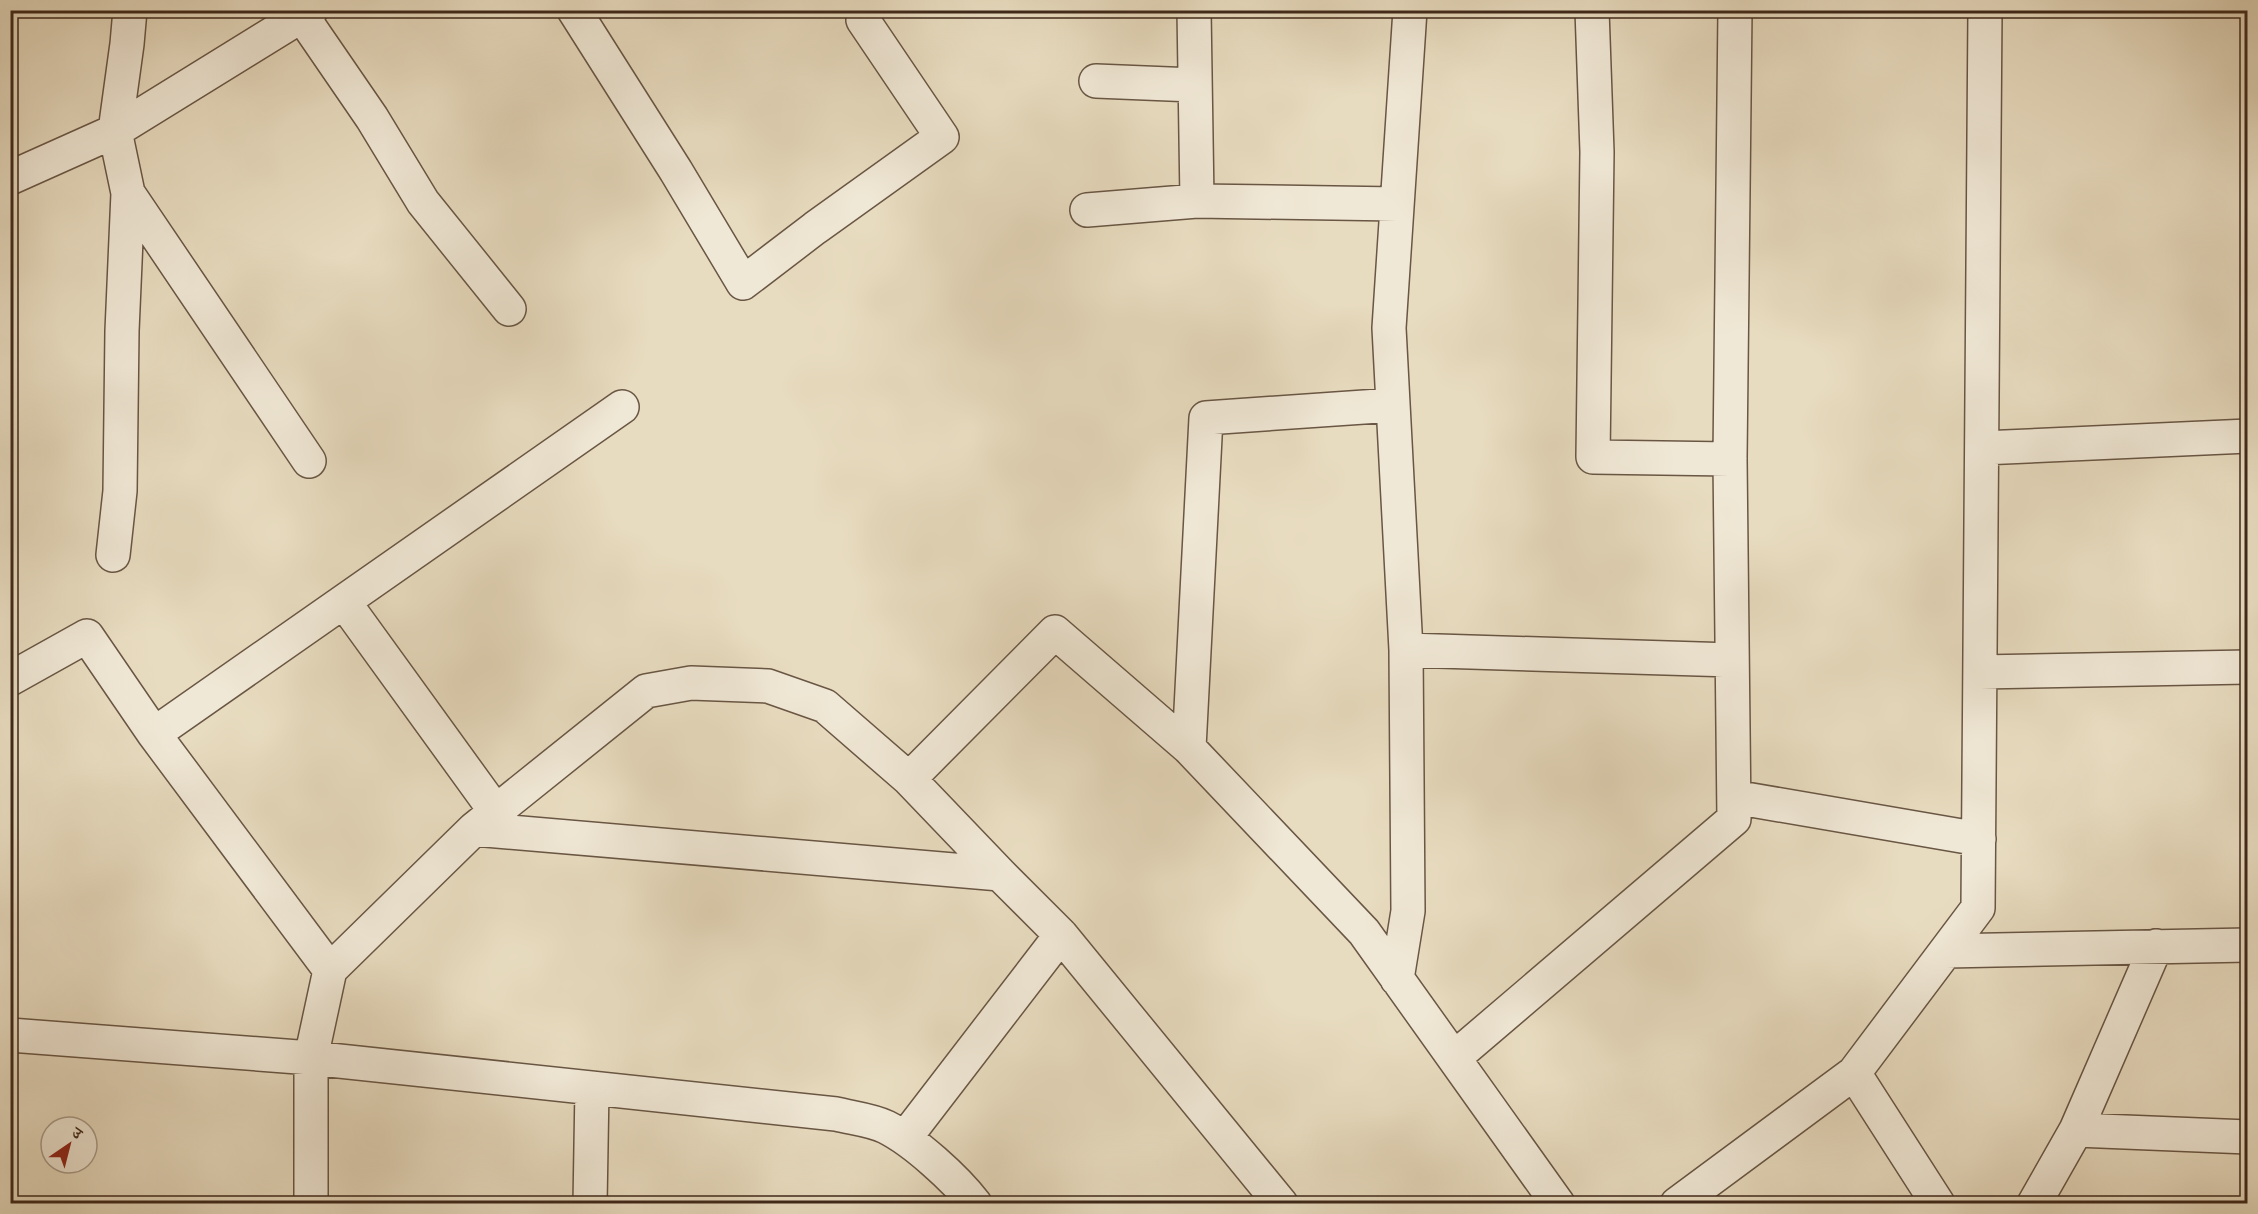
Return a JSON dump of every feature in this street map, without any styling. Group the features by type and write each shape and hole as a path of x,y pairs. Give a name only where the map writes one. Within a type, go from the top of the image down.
{"street":[{"path":"113,555 120,490 122,331 128,193 115,131 128,44 130,10"},
{"path":"574,10 676,171 743,283 942,137 862,14"},
{"path":"1194,10 1197,201"},
{"path":"1397,979 1408,911 1406,650 1389,328 1410,10"},
{"path":"1592,10 1597,152 1593,457 1730,459"},
{"path":"1454,1058 1734,819 1730,459 1735,10"},
{"path":"1677,1203 1854,1073 1978,908 1985,10"},
{"path":"10,178 115,131 306,13 423,202 509,309"},
{"path":"1096,81 1194,85"},
{"path":"128,193 309,461"},
{"path":"1088,210 1197,201 1397,204"},
{"path":"1189,748 1206,418 1393,405"},
{"path":"154,734 622,407"},
{"path":"1982,448 2247,436"},
{"path":"344,602 485,820"},
{"path":"909,779 1055,632 1189,748 1364,932 1558,1203"},
{"path":"10,679 87,636 154,734 330,970"},
{"path":"1406,650 1732,660"},
{"path":"1980,672 2247,667"},
{"path":"311,1203 311,1058 330,970 485,820 646,691 691,683 768,686 825,706 909,779 1061,935 1281,1203"},
{"path":"1734,797 1979,839"},
{"path":"485,820 1000,874"},
{"path":"905,1138 1061,935"},
{"path":"1946,951 2247,945"},
{"path":"2034,1203 2076,1130 2156,946"},
{"path":"10,1035 311,1058 836,1114 884,1126 905,1138 964,1190 975,1203"},
{"path":"1854,1073 1938,1203"},
{"path":"590,1203 592,1088"},
{"path":"2076,1130 2247,1137"}]}
